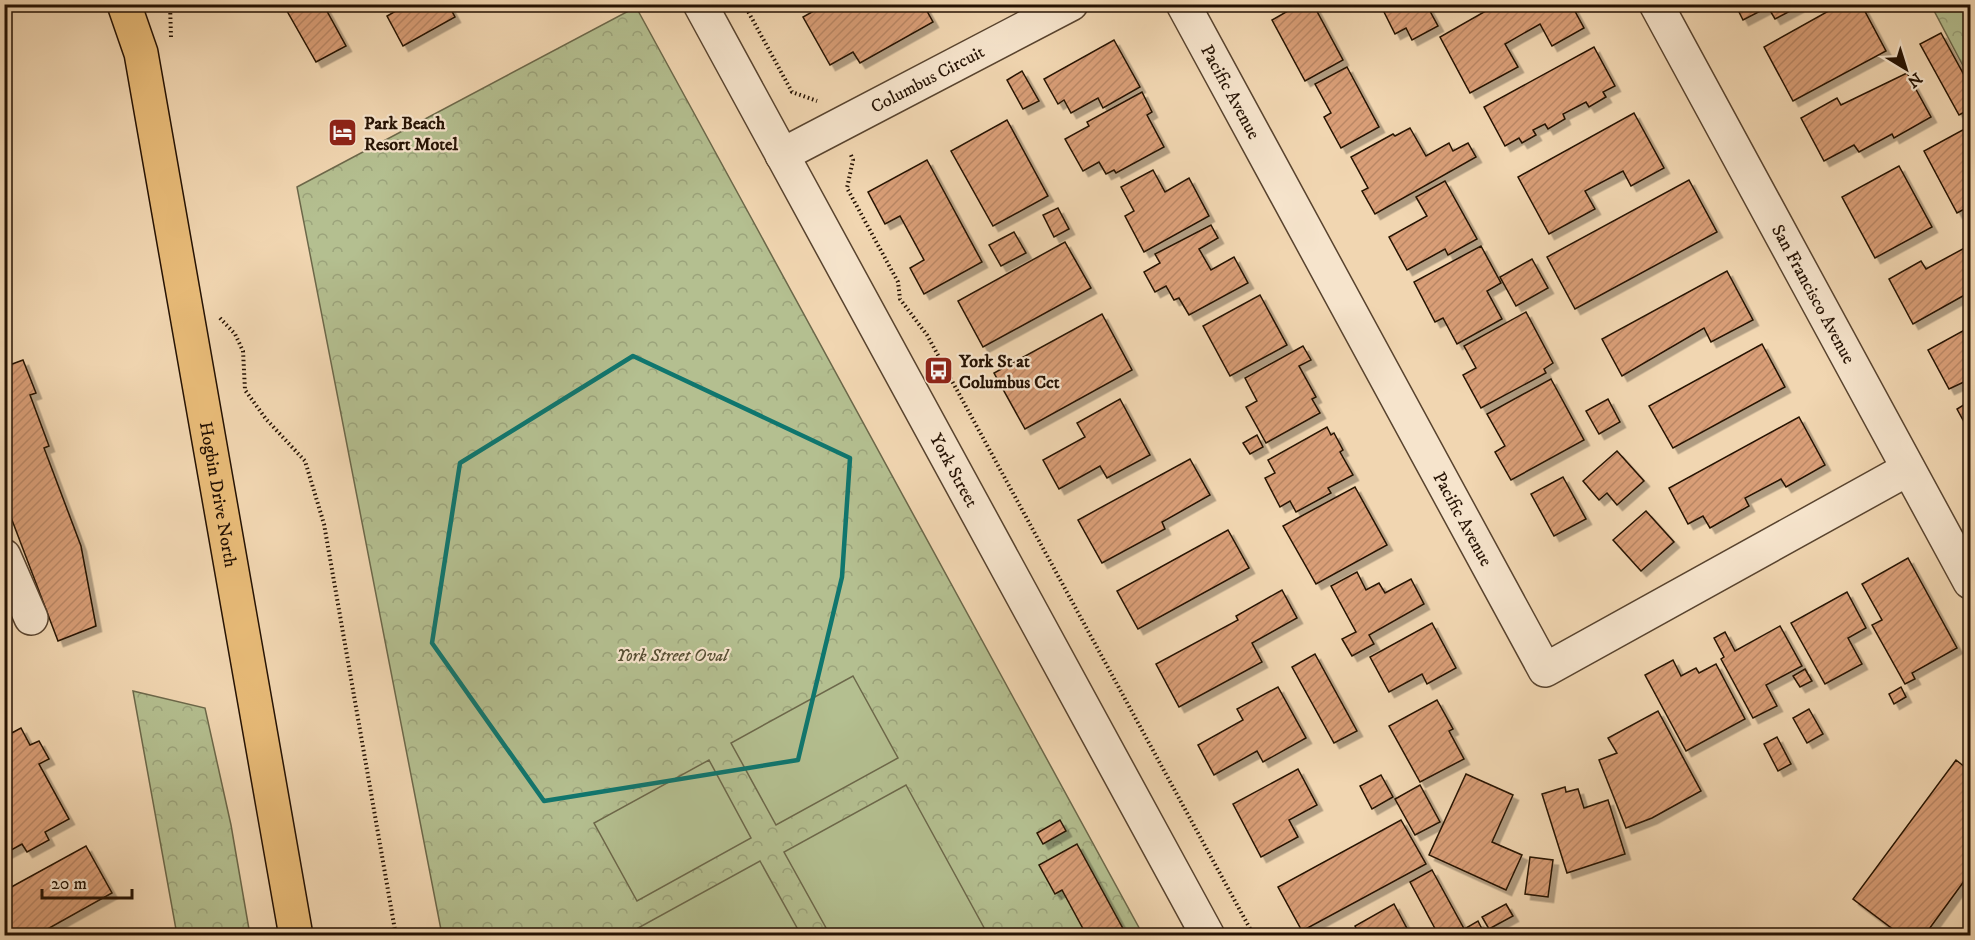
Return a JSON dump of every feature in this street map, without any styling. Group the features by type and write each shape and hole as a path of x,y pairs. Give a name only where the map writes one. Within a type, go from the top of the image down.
{"main road":[{"name":"Hogbin Drive North","path":"124,4 141,53 296,936"},
{"name":"Hogbin Drive North","path":"141,53 149,4"}],"street":[{"name":"York Street","path":"700,4 1208,936"},
{"name":"Columbus Circuit","path":"782,155 1071,4"},
{"name":"Pacific Avenue","path":"1183,4 1545,670 1908,469"},
{"name":"San Francisco Avenue","path":"1656,4 1971,582"},
{"path":"4,556 31,618"}],"path":[{"path":"744,4 792,92 821,102"},
{"path":"847,146 853,160 847,188 898,282 900,299 927,334 1254,936"},
{"path":"218,315 235,334 243,351 245,390 266,419 305,461 324,524 396,936"}],"highlighted area":[{"path":"633,356 850,458 842,577 798,760 544,801 432,643 460,463"}],"green space":[{"path":"1931,5 1970,5 1970,79"},
{"name":"York Street Oval","path":"636,7 1143,935 442,935 297,187"},
{"path":"853,676 898,758 776,825 731,743"},
{"path":"133,691 205,708 231,825 250,935 177,935"},
{"path":"709,760 751,838 637,901 594,823"},
{"path":"906,785 988,935 830,935 784,852"},
{"path":"760,861 801,935 642,935 638,928"}],"building":[{"path":"283,4 323,4 346,46 316,62"},
{"path":"408,4 448,4 455,17 403,46 387,16"},
{"path":"826,4 923,4 933,22 860,63 853,52 830,65 803,17"},
{"path":"1300,4 1313,4 1343,60 1305,81 1272,20"},
{"path":"1380,4 1426,4 1438,26 1412,40 1406,28 1395,34"},
{"path":"1498,4 1571,4 1584,28 1552,46 1540,24 1505,44 1518,67 1470,93 1440,37"},
{"path":"1735,4 1797,4 1798,7 1775,19 1768,7 1743,20"},
{"path":"1841,4 1861,4 1886,51 1793,101 1764,47"},
{"path":"1941,33 1970,86 1970,109 1959,115 1920,44"},
{"path":"1114,40 1140,87 1103,108 1098,98 1071,113 1064,100 1058,104 1044,79"},
{"path":"1594,47 1615,86 1603,92 1606,97 1589,107 1586,102 1563,114 1565,119 1548,129 1545,124 1533,130 1536,135 1522,143 1519,138 1505,146 1484,107"},
{"path":"1347,67 1379,127 1341,148 1324,117 1331,113 1315,84"},
{"path":"1022,71 1039,101 1023,109 1007,80"},
{"path":"1907,73 1931,117 1894,138 1892,134 1859,152 1854,145 1824,161 1801,118 1837,98 1841,105"},
{"path":"1142,92 1152,112 1147,115 1164,147 1116,173 1114,170 1106,174 1099,162 1083,171 1065,139 1089,126 1087,122"},
{"path":"1634,113 1664,168 1631,186 1623,171 1585,191 1595,209 1549,234 1518,177"},
{"path":"1007,120 1048,196 993,226 951,151"},
{"path":"1970,126 1970,206 1957,213 1924,151"},
{"path":"1410,128 1426,156 1449,143 1453,151 1468,143 1476,157 1375,214 1362,191 1368,188 1351,157 1393,134 1395,136"},
{"path":"927,160 982,262 924,294 910,268 924,260 900,216 885,224 868,192"},
{"path":"1899,166 1932,227 1875,258 1842,197"},
{"path":"1153,170 1165,192 1189,178 1209,216 1144,252 1125,216 1134,211 1121,187"},
{"path":"1689,180 1717,232 1575,309 1547,257"},
{"path":"1445,181 1477,239 1448,255 1445,249 1407,270 1389,237 1427,216 1416,197"},
{"path":"1058,208 1069,229 1054,237 1043,215"},
{"path":"1211,225 1218,238 1199,249 1211,270 1234,257 1248,283 1189,315 1179,298 1174,300 1166,286 1155,292 1144,272 1160,263 1155,254"},
{"path":"1014,232 1026,253 1001,266 989,245"},
{"path":"1065,242 1091,288 983,347 958,301"},
{"path":"1970,245 1970,292 1913,324 1889,279 1921,261 1926,269"},
{"path":"1481,246 1501,283 1487,291 1502,319 1457,344 1443,318 1435,322 1414,282"},
{"path":"1532,259 1548,288 1516,306 1500,277"},
{"path":"1727,271 1753,320 1711,342 1704,328 1622,376 1602,339"},
{"path":"1260,295 1287,345 1230,376 1203,326"},
{"path":"1526,312 1553,363 1544,369 1546,373 1481,408 1463,375 1476,368 1464,346"},
{"path":"1102,314 1132,370 1025,429 994,373"},
{"path":"1970,327 1970,385 1968,380 1949,389 1928,350"},
{"path":"1762,344 1785,387 1673,448 1649,406"},
{"path":"1303,346 1311,360 1299,366 1316,397 1312,399 1320,413 1266,443 1246,407 1257,401 1245,378"},
{"path":"23,360 36,393 30,395 49,446 44,448 81,546 96,626 58,641 4,499 4,367"},
{"path":"1551,379 1584,440 1511,480 1495,452 1505,446 1487,414"},
{"path":"1120,399 1150,455 1107,478 1100,466 1059,489 1043,460 1085,437 1077,423"},
{"path":"1608,399 1620,422 1599,434 1586,411"},
{"path":"1970,401 1970,433 1957,409"},
{"path":"1799,417 1825,465 1786,487 1781,479 1745,498 1749,506 1710,528 1703,516 1688,524 1669,488"},
{"path":"1327,427 1331,435 1334,433 1343,450 1340,452 1353,475 1328,488 1331,493 1296,512 1290,501 1280,507 1265,478 1275,473 1268,460"},
{"path":"1257,435 1263,447 1250,454 1243,443"},
{"path":"1617,451 1644,481 1617,505 1607,493 1599,500 1583,481"},
{"path":"1190,459 1210,495 1162,522 1165,529 1102,563 1078,520"},
{"path":"1563,477 1586,519 1554,536 1531,494"},
{"path":"1355,487 1387,545 1316,584 1283,526"},
{"path":"1646,511 1674,542 1641,571 1613,540"},
{"path":"1228,530 1249,568 1138,629 1117,591"},
{"path":"1908,558 1957,648 1912,673 1915,679 1905,684 1872,625 1882,620 1862,584"},
{"path":"1357,572 1366,590 1379,583 1385,593 1411,579 1424,604 1369,635 1374,644 1352,656 1342,639 1356,632 1331,586"},
{"path":"1282,590 1297,618 1252,643 1262,662 1179,707 1156,664 1238,620 1236,616"},
{"path":"1847,592 1866,628 1848,638 1862,664 1825,684 1791,623"},
{"path":"1432,623 1456,668 1427,684 1422,674 1389,692 1370,657"},
{"path":"1780,626 1802,666 1766,685 1777,706 1753,718 1721,659 1724,657 1714,638 1725,632 1735,651"},
{"path":"1315,654 1357,731 1334,743 1292,667"},
{"path":"1673,660 1681,676 1696,668 1699,673 1716,664 1745,719 1686,751 1645,675"},
{"path":"1805,669 1812,681 1800,687 1793,676"},
{"path":"1278,687 1306,738 1263,762 1257,751 1214,775 1198,745 1243,720 1237,709"},
{"path":"1901,687 1906,697 1894,704 1889,694"},
{"path":"1437,700 1453,729 1449,731 1464,759 1420,782 1389,726"},
{"path":"1809,709 1823,734 1807,743 1793,718"},
{"path":"1658,711 1701,791 1652,818 1626,828 1599,760 1617,753 1608,738"},
{"path":"21,728 30,745 39,741 49,759 39,764 69,819 45,832 49,840 27,852 22,844 4,854 4,737"},
{"path":"1777,737 1791,764 1778,771 1764,744"},
{"path":"1956,760 1970,771 1970,873 1924,936 1902,936 1853,899"},
{"path":"1298,769 1317,805 1289,820 1298,837 1261,857 1233,804"},
{"path":"1466,774 1513,795 1492,842 1522,855 1506,890 1429,855"},
{"path":"1381,775 1393,797 1372,809 1360,786"},
{"path":"1420,785 1440,822 1415,835 1395,799"},
{"path":"1565,787 1566,792 1578,789 1584,808 1608,800 1625,854 1567,873 1542,794"},
{"path":"1060,820 1066,831 1043,844 1037,833"},
{"path":"1401,820 1426,864 1302,931 1278,887"},
{"path":"1077,844 1127,936 1087,936 1062,890 1055,894 1039,865"},
{"path":"86,846 112,893 35,936 4,936 4,891"},
{"path":"1530,857 1553,860 1548,897 1525,894"},
{"path":"1432,870 1468,936 1439,936 1410,882"},
{"path":"1394,904 1411,936 1360,936 1355,926"},
{"path":"1506,904 1513,916 1489,929 1482,917"},
{"path":"1478,921 1484,933 1470,936 1466,928"}],"place":[{"name":"Park Beach Resort Motel","path":"343,133"},
{"name":"York St at Columbus Cct","path":"938,371"}]}
